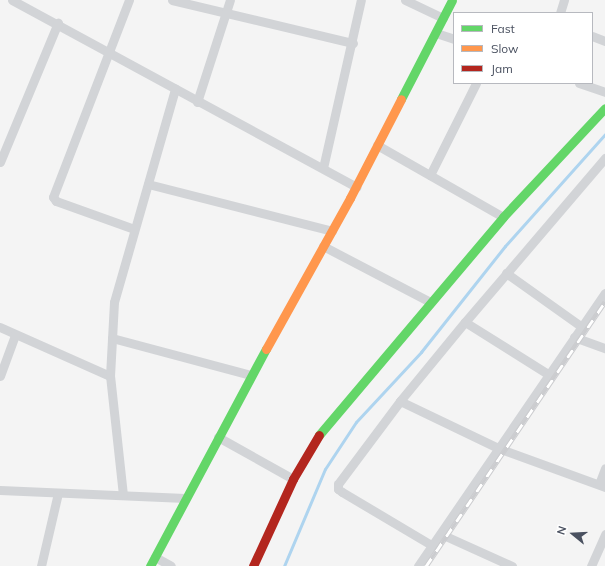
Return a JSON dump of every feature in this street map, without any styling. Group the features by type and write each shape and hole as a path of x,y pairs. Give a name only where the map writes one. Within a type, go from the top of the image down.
{"street":[{"path":"12,0 58,23 197,102 356,187"},
{"path":"129,0 53,198 134,229"},
{"path":"172,0 353,43"},
{"path":"197,102 230,0"},
{"path":"323,168 353,43 361,0"},
{"path":"406,0 442,18"},
{"path":"150,566 251,375 356,187 452,0"},
{"path":"560,12 564,0"},
{"path":"0,162 58,23"},
{"path":"436,33 453,39"},
{"path":"593,36 605,41"},
{"path":"430,175 476,84"},
{"path":"582,84 605,92"},
{"path":"123,495 110,376 114,302 175,89"},
{"path":"253,566 293,479 325,425 504,217 605,108"},
{"path":"378,145 504,217"},
{"path":"433,546 338,489 340,478 400,401 465,322 605,158"},
{"path":"148,184 332,231"},
{"path":"323,246 430,302"},
{"path":"506,273 582,327"},
{"path":"418,566 433,546 548,374 605,293"},
{"path":"465,322 548,374"},
{"path":"0,327 15,335 110,376"},
{"path":"0,376 15,335"},
{"path":"574,337 605,348"},
{"path":"112,338 251,375"},
{"path":"400,401 498,448 602,486 605,468"},
{"path":"218,437 293,479"},
{"path":"0,490 185,498"},
{"path":"41,566 58,493"},
{"path":"441,534 512,566"},
{"path":"591,566 605,534"},
{"path":"155,557 171,566"}],"waterway":[{"path":"284,566 325,469 356,422 421,352 505,246 605,134"}],"railway":[{"path":"426,566 605,302"}],"traffic: fast":[{"path":"401,99 452,0"},
{"path":"319,435 503,217 605,108"},
{"path":"150,566 266,349"}],"traffic: slow":[{"path":"266,349 350,198 401,99"}],"traffic: jam":[{"path":"253,566 293,479 319,435"}]}
